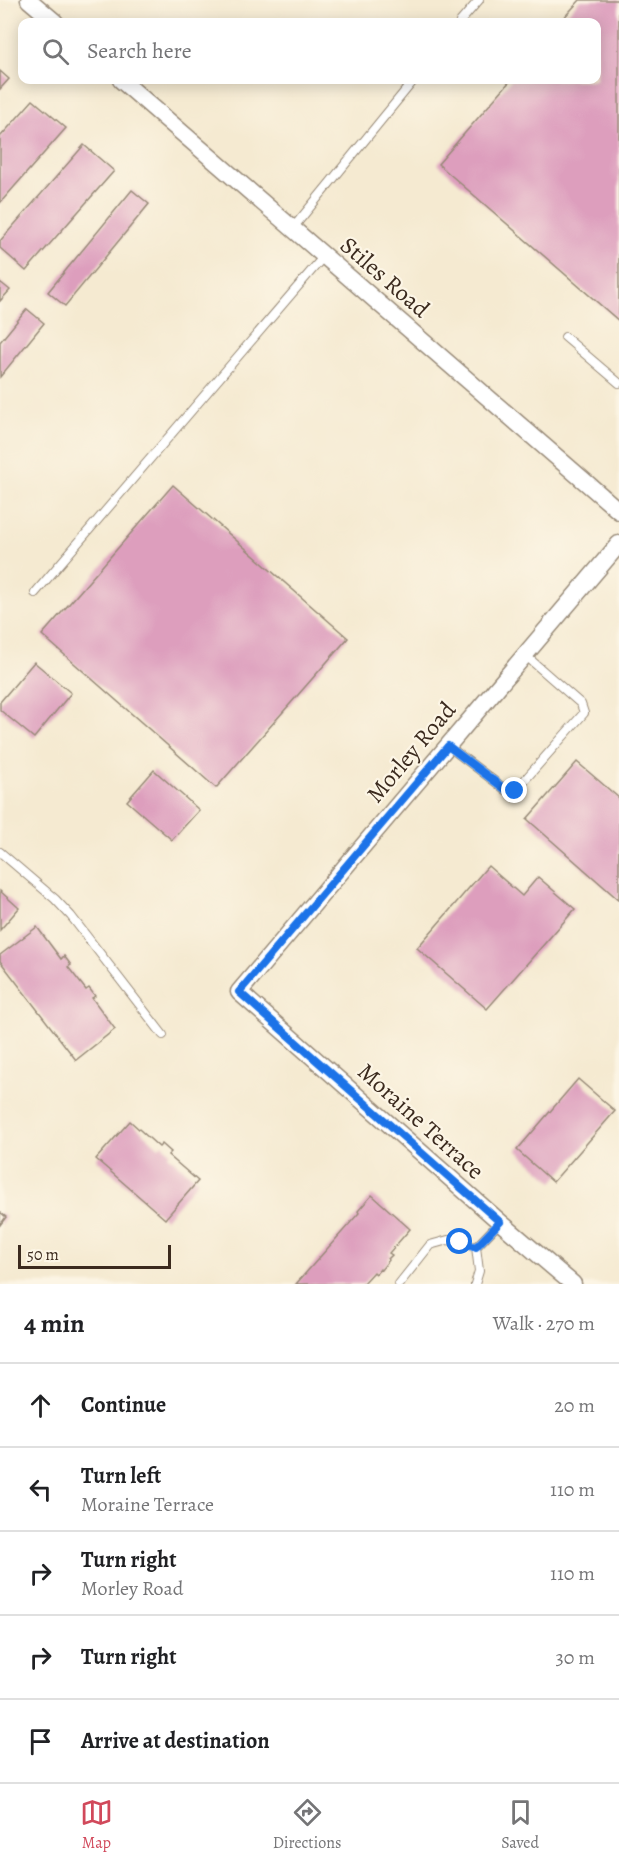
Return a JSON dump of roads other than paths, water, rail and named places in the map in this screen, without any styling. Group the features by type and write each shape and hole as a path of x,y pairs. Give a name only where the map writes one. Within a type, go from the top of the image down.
{"street":[{"path":"29,0 50,18"},
{"name":"Stiles Road","path":"126,84 619,511"},
{"name":"Morley Road","path":"239,992 619,544"},
{"name":"Moraine Terrace","path":"239,992 573,1284"}],"lane":[{"path":"463,18 478,0"},
{"path":"293,228 411,84"},
{"path":"34,593 324,256"},
{"path":"565,337 619,383"},
{"path":"448,746 506,790 515,791 584,713 581,704 525,656"},
{"path":"0,852 55,899 163,1035"},
{"path":"476,1247 500,1222"},
{"path":"399,1284 430,1245 448,1240 476,1247"},
{"path":"475,1284 479,1271 476,1247"}]}
